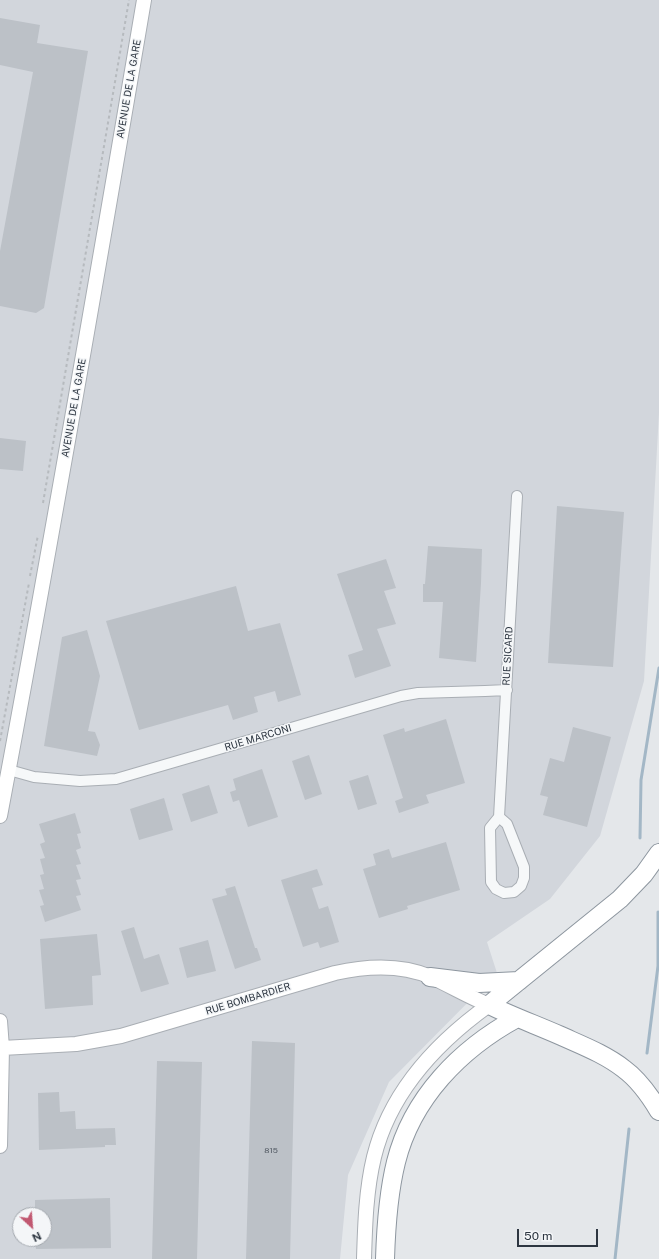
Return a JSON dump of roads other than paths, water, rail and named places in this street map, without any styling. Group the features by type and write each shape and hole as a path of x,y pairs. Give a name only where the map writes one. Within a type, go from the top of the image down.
{"highway":[{"path":"659,853 639,880 620,899 489,1006 582,1045 616,1063 637,1081 659,1112"},
{"path":"430,977 479,983 519,981"},
{"path":"385,1259 388,1211 395,1168 402,1142 415,1113 434,1085 453,1064 495,1030 517,1018"}],"street":[{"name":"AVENUE DE LA GARE","path":"0,816 57,507 144,0"},
{"name":"RUE SICARD","path":"499,817 507,824 524,867 524,878 521,886 514,892 504,893 496,889 491,882 490,828 499,817 517,496"},
{"name":"RUE MARCONI","path":"9,770 34,777 80,781 116,779 401,696 418,693 485,692 507,690"},
{"name":"RUE BOMBARDIER","path":"2,1048 76,1044 121,1036 325,976 370,967 408,970 430,977 489,1006"},
{"path":"364,1259 367,1196 372,1164 382,1131 394,1105 409,1082 429,1058 469,1020 489,1006"},
{"path":"0,1021 2,1048 0,1146"}],"waterway":[{"path":"640,838 641,780 659,668"},
{"path":"647,1053 658,966 658,912"},
{"path":"615,1259 629,1129"}]}
